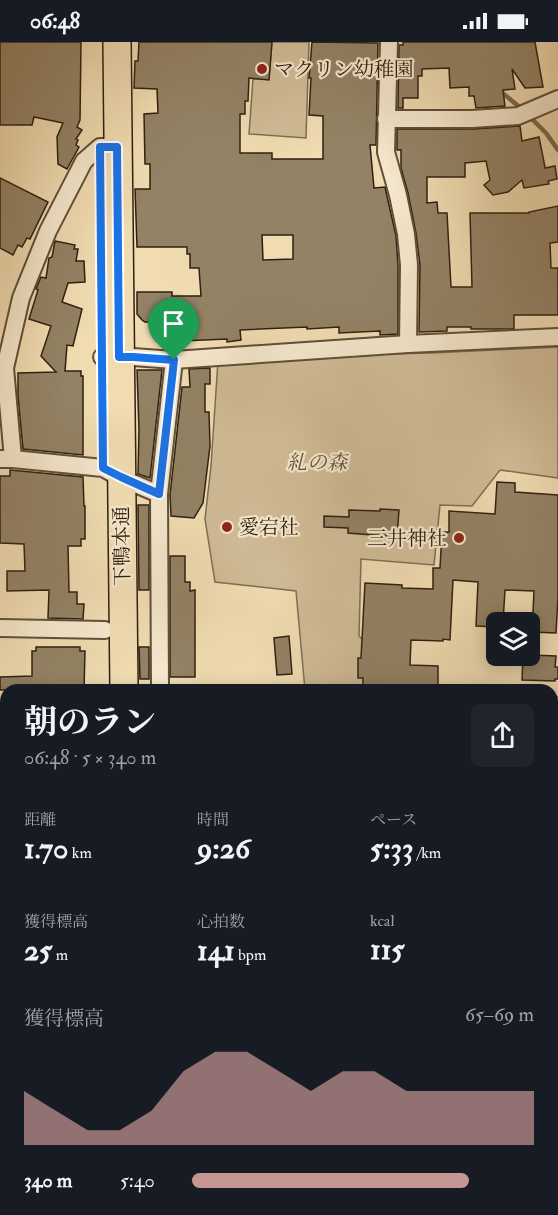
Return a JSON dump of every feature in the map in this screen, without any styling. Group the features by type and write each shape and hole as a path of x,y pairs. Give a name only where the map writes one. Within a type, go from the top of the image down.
{"main road":[{"name":"下鴨本通","path":"100,42 109,147 112,473 124,684"},
{"name":"下鴨本通","path":"109,147 117,42"},
{"name":"下鴨本通","path":"105,684 112,473"}],"street":[{"path":"389,42 386,152 406,234 409,265 408,344"},
{"path":"386,119 472,119 525,113 558,99"},
{"path":"109,147 84,161 48,231 21,298 5,368 6,459 112,473 159,494"},
{"path":"111,357 174,360 408,344 558,337"},
{"path":"160,684 159,494 174,360"},
{"path":"0,628 105,630"}],"green space":[{"path":"272,42 309,42 306,138 249,134 253,79 269,79"},
{"name":"糺の森","path":"558,347 558,478 500,470 472,506 440,505 434,565 361,559 359,636 368,645 384,684 304,684 296,591 215,582 205,519 218,361 247,357 432,353"}],"building":[{"path":"0,42 81,42 80,120 77,127 82,130 76,139 78,140 76,145 79,147 67,169 58,164 57,137 63,123 34,117 32,125 0,125"},
{"path":"139,42 272,42 269,80 249,78 245,114 240,114 240,153 272,153 272,159 323,159 323,116 309,115 312,42 378,43 376,145 370,145 374,188 385,187 396,236 398,334 380,335 380,331 339,333 339,327 307,329 307,327 240,330 241,340 227,342 227,339 182,341 182,335 157,333 157,322 142,320 137,314 137,292 172,292 172,296 201,296 199,268 190,268 190,254 187,254 187,247 137,247 135,189 150,189 150,164 145,164 144,114 158,113 157,89 134,88 135,61 138,61","holes":["262,235 293,235 293,259 263,260"]},
{"path":"403,42 535,42 543,87 525,88 512,69 515,89 503,90 505,106 476,108 474,96 469,96 469,87 450,88 449,68 422,69 422,76 418,76 418,98 403,98 403,108 398,108 399,45 403,45"},
{"path":"520,126 522,141 539,137 545,168 555,166 557,179 548,181 549,184 524,188 522,180 508,192 493,195 484,185 490,180 486,161 465,163 465,177 427,177 427,203 437,202 438,213 447,213 451,287 472,287 470,213 529,213 558,206 558,242 550,243 551,268 558,268 558,315 514,315 514,329 447,327 447,331 419,332 420,265 416,233 401,168 401,150 397,150 397,129 473,129"},
{"path":"0,178 48,202 30,239 27,238 22,247 18,245 13,255 0,248"},
{"path":"55,241 75,245 74,249 78,249 76,261 84,261 85,282 68,283 62,302 82,309 73,346 67,345 65,371 81,371 81,376 83,376 83,455 23,449 18,373 56,372 41,356 51,326 29,319 38,290 36,289 41,277 46,278 49,258 52,257"},
{"path":"210,368 210,384 205,384 205,412 209,412 210,446 203,503 194,518 171,516 170,495 182,387 190,387 189,369"},
{"path":"137,370 162,370 150,478 138,474"},
{"path":"10,470 83,477 85,539 81,539 81,546 68,546 69,592 77,592 77,604 84,604 83,619 48,618 49,590 7,591 7,571 25,571 24,544 0,543 0,476 10,476"},
{"path":"497,482 515,483 515,492 558,495 556,633 540,632 540,612 533,612 534,591 505,590 504,612 486,612 486,626 476,626 478,582 453,580 450,640 411,640 410,665 438,666 438,684 363,684 363,678 358,678 358,658 361,658 365,583 433,589 433,568 440,568 442,532 449,532 449,511 495,514"},
{"path":"138,505 149,505 149,590 139,590"},
{"path":"380,509 399,510 397,537 348,533 348,528 324,527 324,516 349,517 349,510 380,511"},
{"path":"170,556 185,556 185,582 190,582 190,591 195,590 195,677 170,677"},
{"path":"289,636 292,674 277,675 274,638"},
{"path":"36,647 80,647 80,651 85,651 84,684 0,684 0,677 32,676 32,651 36,651"},
{"path":"139,647 149,647 149,679 140,679"},
{"path":"540,655 556,656 555,667 558,667 558,679 555,681 522,680 523,666 540,666"}],"waterway":[{"path":"499,90 523,110"},
{"path":"529,116 546,133 558,150"}],"place":[{"name":"マクリン幼稚園","path":"262,69"},
{"name":"愛宕社","path":"227,527"},
{"name":"三井神社","path":"459,538"}],"route":[{"path":"100,147 117,147 119,357 174,360 159,494 103,468 100,147"}]}
